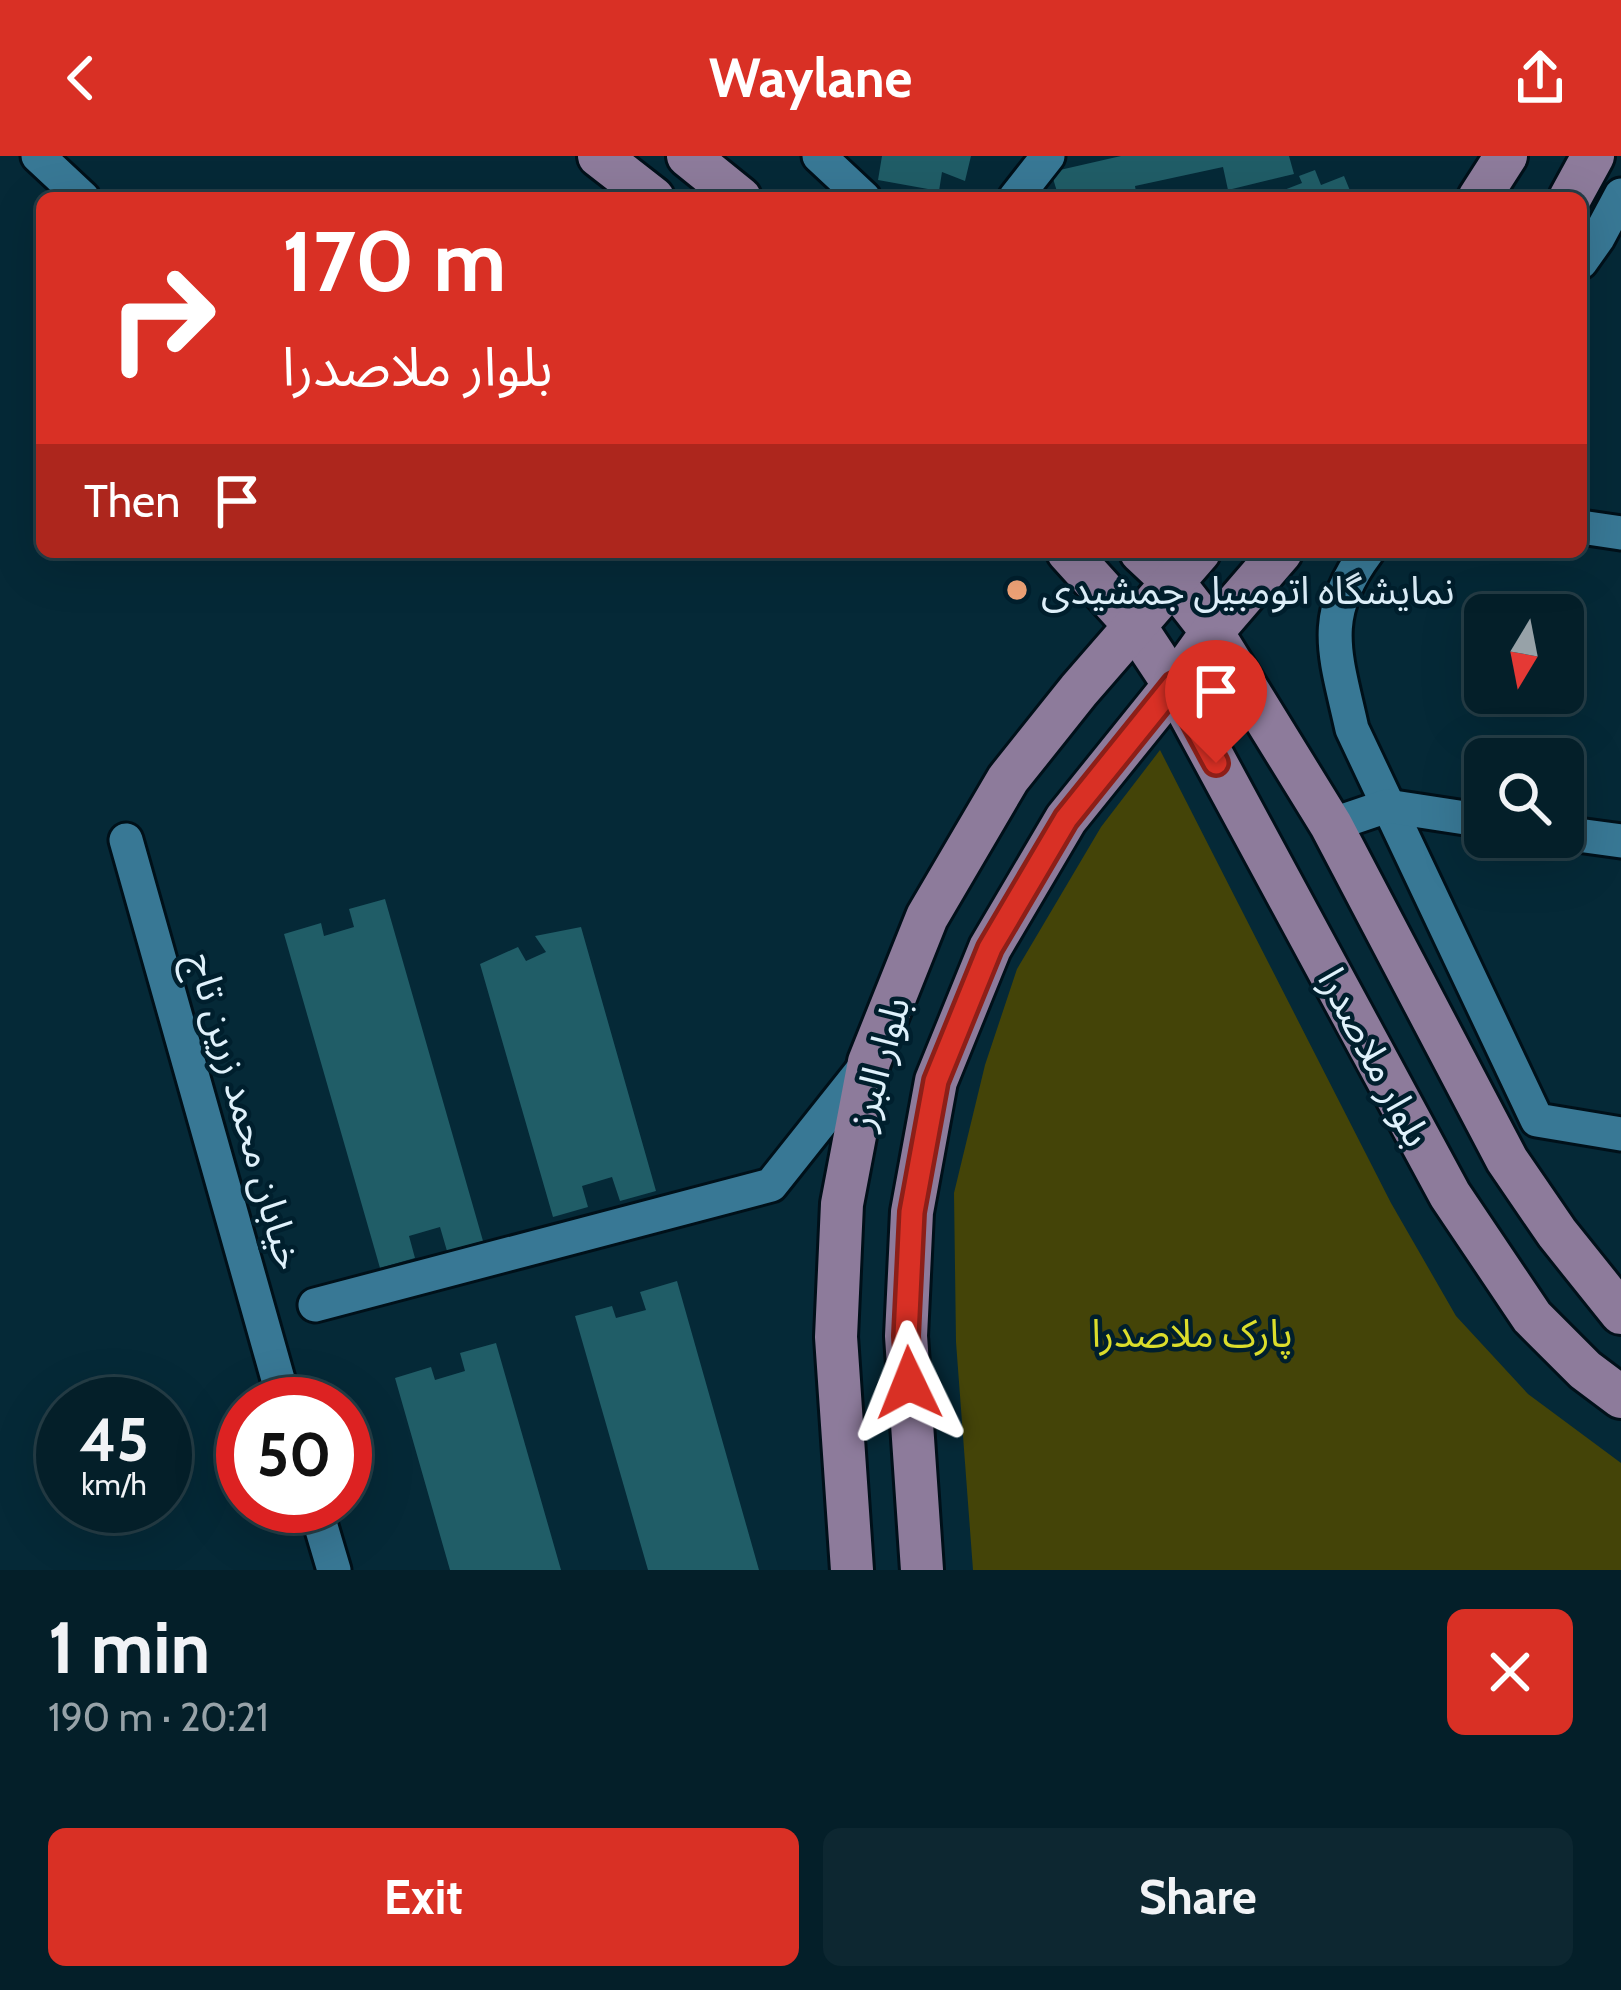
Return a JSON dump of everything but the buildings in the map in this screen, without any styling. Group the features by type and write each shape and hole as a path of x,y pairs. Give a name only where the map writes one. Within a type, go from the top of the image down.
{"main road":[{"path":"599,156 645,192"},
{"path":"688,156 733,192"},
{"path":"1483,192 1506,156"},
{"path":"1573,192 1593,156"},
{"name":"بلوار ملاصدرا","path":"1073,558 1135,626 1174,685 1450,1195 1532,1317 1585,1370 1621,1397"},
{"name":"بلوار البرز","path":"922,1570 906,1336 912,1212 936,1081 990,948 1066,819 1276,558"},
{"name":"بلوار ملاصدرا","path":"1186,567 1212,632 1331,825 1507,1160 1557,1233 1621,1312"},
{"name":"بلوار البرز","path":"852,1570 836,1337 842,1204 869,1062 927,917 1009,779 1186,567"}],"street":[{"path":"38,156 77,192"},
{"path":"819,156 858,192"},
{"path":"1020,192 1048,156"},
{"path":"1595,244 1621,195"},
{"path":"1587,528 1621,533"},
{"path":"1362,558 1348,576 1334,616 1337,661 1352,730 1537,1120 1621,1134"},
{"path":"1331,825 1387,806 1464,818"},
{"path":"1584,836 1621,842"},
{"name":"خیابان محمد زرین تاج","path":"126,840 277,1377"},
{"path":"315,1305 771,1185 869,1062"},
{"path":"323,1533 334,1570"}],"green space":[{"name":"پارک ملاصدرا","path":"1160,750 1391,1203 1456,1316 1528,1394 1621,1463 1621,1570 973,1570 956,1342 954,1193 985,1065 1017,969 1101,827"}],"place":[{"name":"نمایشگاه اتومبیل جمشیدی","path":"1017,590"}],"route":[{"path":"909,1383 906,1336 912,1212 936,1081 990,948 1066,819 1174,685 1216,763"}]}
